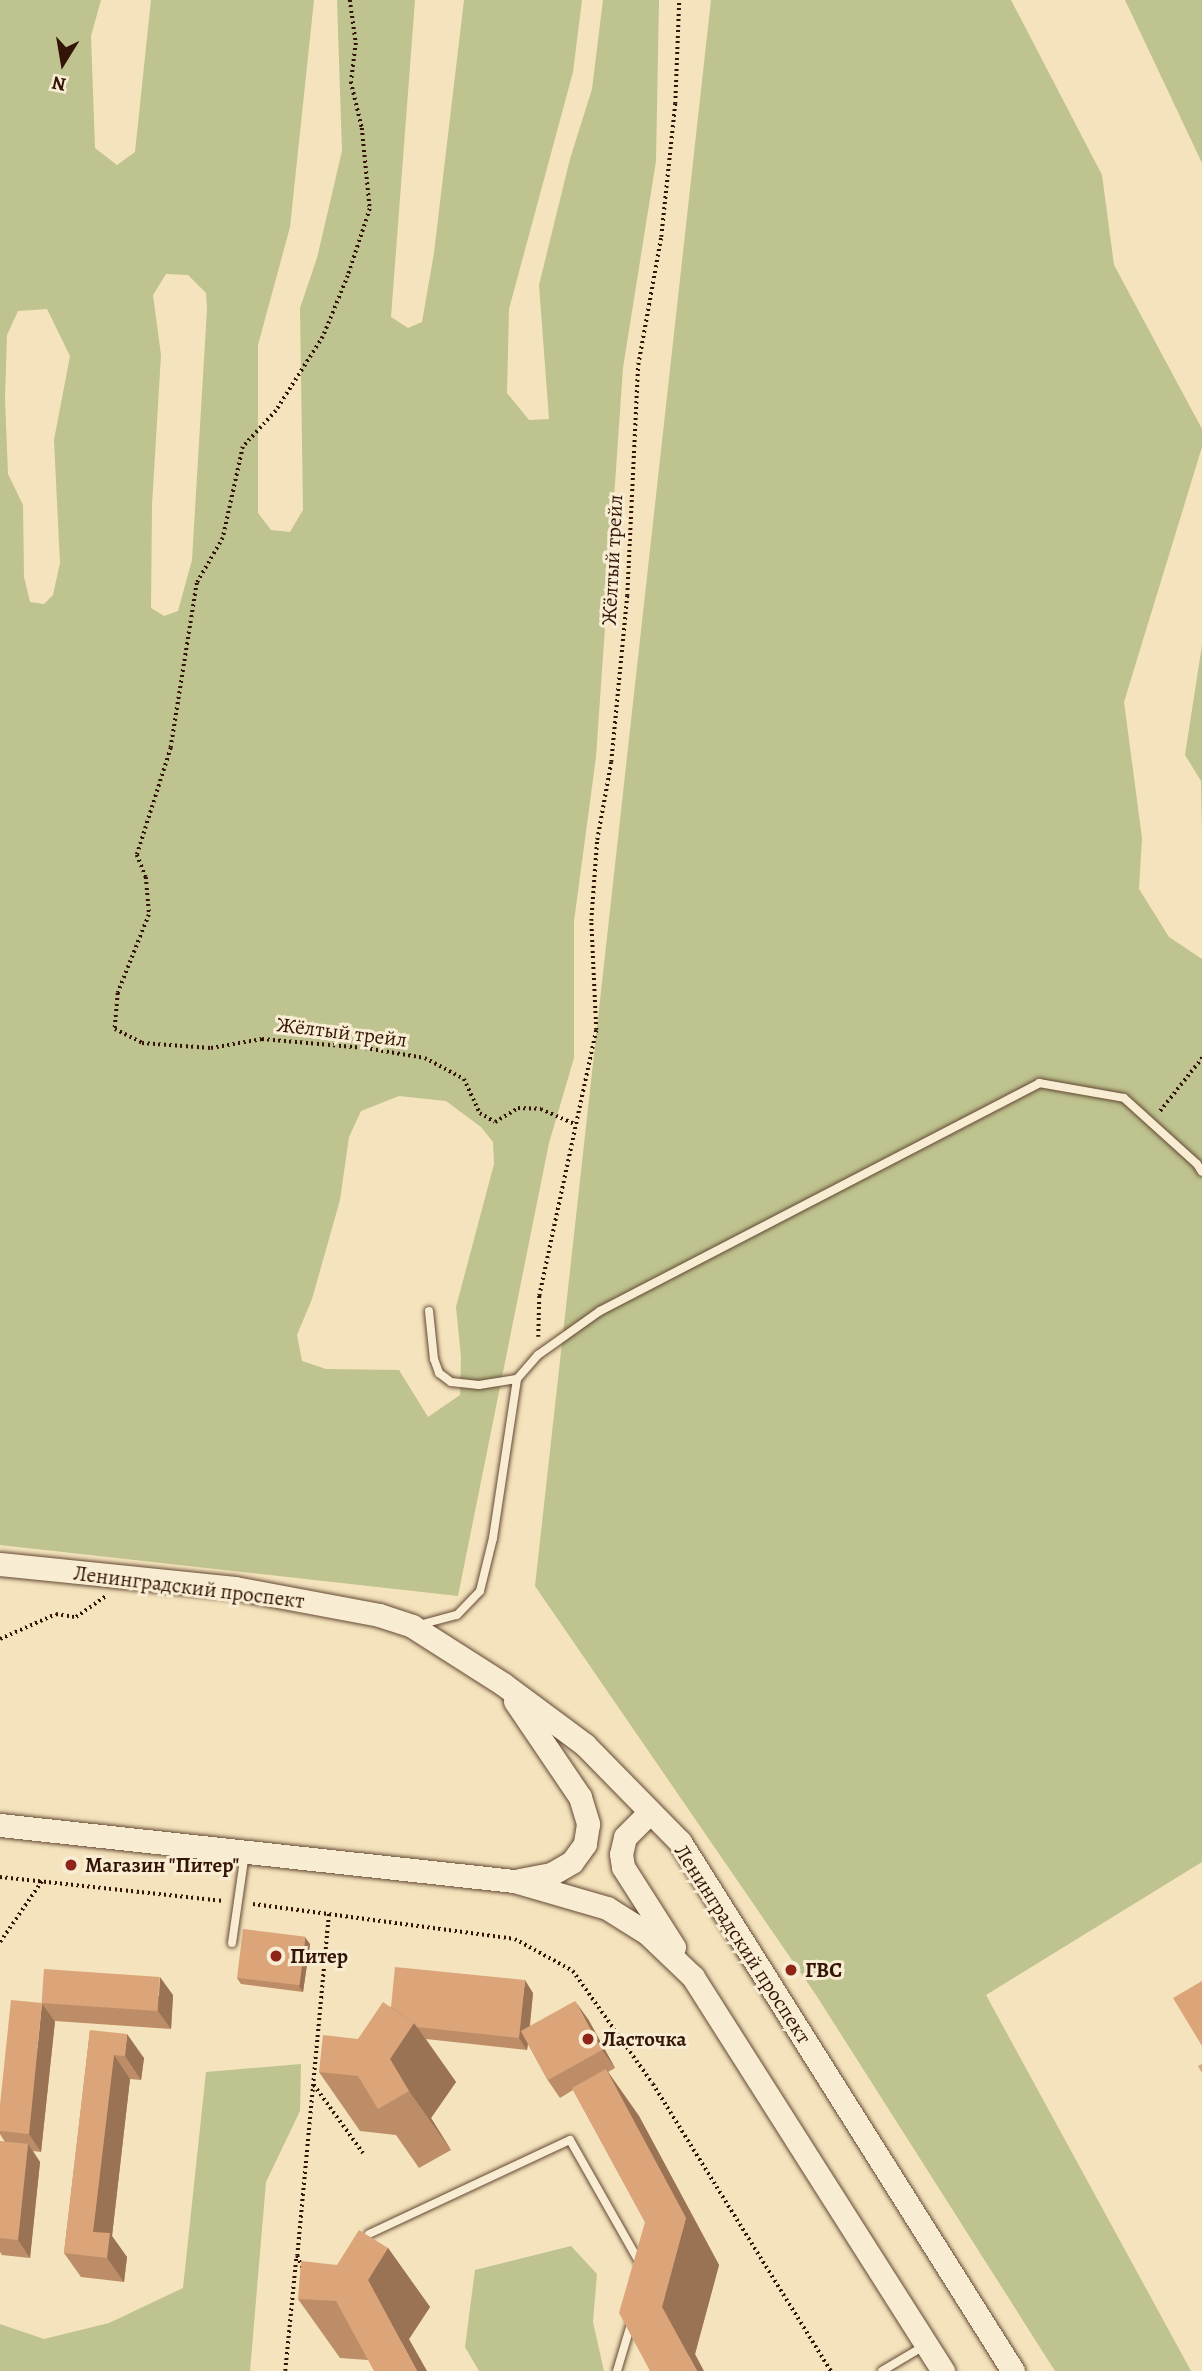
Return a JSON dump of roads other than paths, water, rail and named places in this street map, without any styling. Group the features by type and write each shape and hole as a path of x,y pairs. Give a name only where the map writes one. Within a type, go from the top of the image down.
{"main road":[{"name":"Ленинградский проспект","path":"0,1564 235,1588 379,1615 412,1626 503,1684 585,1745 680,1842 1013,2371"},
{"path":"503,1684 580,1797 588,1824 585,1844 572,1862 551,1874 513,1881"},
{"path":"650,1812 625,1837 621,1854 623,1867 943,2371"},
{"path":"0,1825 513,1881 566,1894 607,1908 647,1933 693,1977"}],"lane":[{"path":"412,1626 457,1615 480,1591 493,1538 517,1379 538,1355 600,1311 1039,1083 1124,1098 1202,1172"},
{"path":"429,1311 434,1359 439,1373 450,1382 478,1385 517,1379"},
{"path":"232,1943 245,1853"},
{"path":"369,2234 570,2140 647,2274"},
{"path":"617,2371 636,2310"},
{"path":"882,2371 926,2344"}],"place":[{"name":"Магазин \"Питер\"","path":"71,1865"},
{"name":"Питер","path":"276,1956"},
{"name":"ГВС","path":"791,1970"},
{"name":"Ласточка","path":"588,2039"}]}
